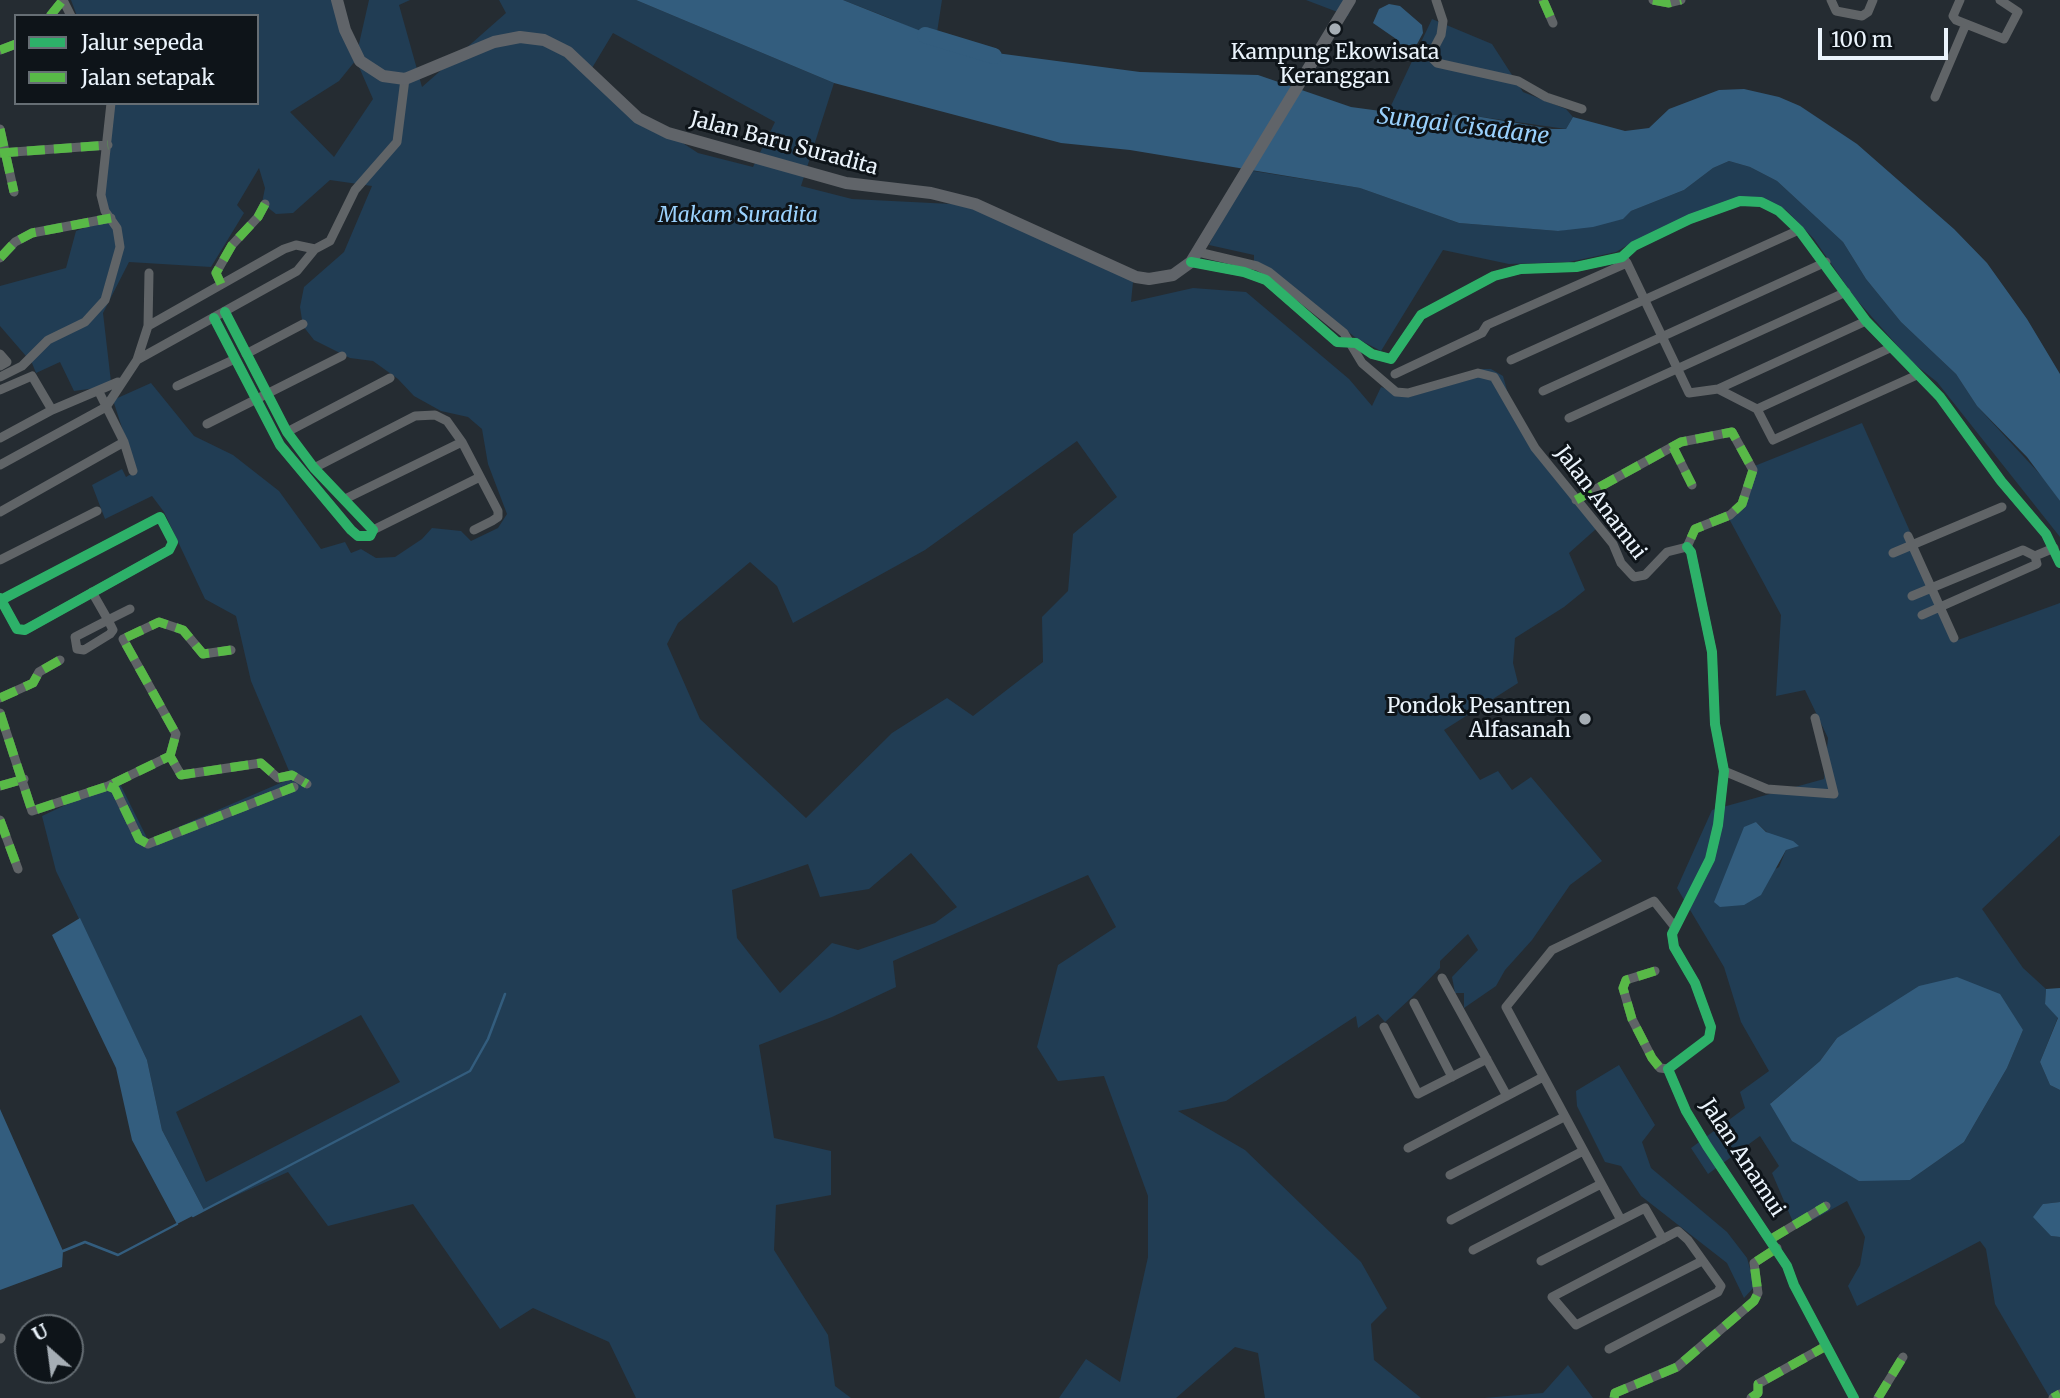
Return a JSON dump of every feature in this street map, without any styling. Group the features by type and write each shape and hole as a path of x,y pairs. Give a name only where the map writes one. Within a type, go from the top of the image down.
{"main road":[{"path":"337,0 345,30 360,61 383,76 405,79"},
{"path":"1197,253 1350,0"},
{"name":"Jalan Baru Suradita","path":"405,79 494,42 520,37 544,40 568,52 638,118 668,133 846,183 931,193 975,204 1143,279 1166,278 1197,253"}],"street":[{"path":"52,14 63,0"},
{"path":"1436,0 1443,21 1441,35 1430,56 1437,63 1518,81 1546,97 1581,109"},
{"path":"1543,0 1553,23"},
{"path":"1653,0 1669,3 1681,0"},
{"path":"1831,0 1836,12 1862,16 1868,12 1873,0"},
{"path":"1960,0 1954,16 1966,24 2004,39 2018,12 2003,1"},
{"path":"1935,97 1966,24"},
{"path":"137,360 297,271 315,248 330,241 355,190 397,142 405,79"},
{"path":"0,377 23,366 41,345 85,322 101,307 119,256 117,228 105,211 101,195 111,105"},
{"path":"0,129 14,192"},
{"path":"3,152 108,145"},
{"path":"1395,374 1482,334 1487,325 1624,260 1634,246 1690,219 1740,201 1761,202 1779,211 1799,230 1826,262 1866,321 1940,397 2054,548 2060,562"},
{"path":"221,284 216,273 232,245 258,217 265,204"},
{"path":"0,258 15,242 32,233 111,218"},
{"path":"1511,360 1799,230"},
{"path":"148,326 284,248 296,245 315,248"},
{"path":"1197,253 1266,281 1337,342 1356,343 1372,354 1391,359 1413,325 1427,311 1494,276 1521,269 1576,267 1624,260"},
{"path":"1624,260 1689,393 1718,389 1866,321"},
{"path":"1543,391 1826,262"},
{"path":"0,466 106,407 137,360 148,326 149,273"},
{"path":"1569,418 1846,292"},
{"path":"225,312 287,432 314,468 373,530"},
{"path":"214,318 285,452 351,530 365,538 373,533 373,530 480,477"},
{"path":"246,354 303,324"},
{"name":"Jalan Anamui","path":"1348,344 1374,377 1396,392 1408,393 1478,373 1494,377 1535,448 1555,469 1576,500 1613,544 1622,564 1634,577 1645,575 1667,552 1687,547"},
{"path":"1757,409 1890,348"},
{"path":"0,354 7,362 0,366"},
{"path":"208,424 342,356"},
{"path":"177,386 235,359"},
{"path":"1718,389 1757,409 1773,440 1917,375"},
{"path":"0,390 32,376 52,410"},
{"path":"287,432 390,378"},
{"path":"0,438 52,410 99,392 123,379"},
{"path":"99,392 124,442 133,471"},
{"path":"314,468 423,413 447,421 463,442 498,514 474,530"},
{"path":"1576,500 1690,438 1730,432 1753,470 1738,510 1695,529 1687,547 1691,552 1712,652 1715,724 1724,771 1718,825 1710,859 1672,934 1674,947 1695,983 1711,1027 1705,1044 1668,1069 1660,1068 1652,1058 1632,1019 1623,988 1626,980 1655,971"},
{"path":"0,513 124,442"},
{"path":"345,499 463,442"},
{"path":"1673,447 1692,485"},
{"path":"1894,553 1910,540 2002,507"},
{"path":"0,560 97,510"},
{"path":"160,517 173,542 169,550 20,631 0,599 160,517"},
{"path":"1910,540 1954,638"},
{"path":"2035,556 2054,548"},
{"path":"1912,596 2023,550 2035,556 2037,564 1922,615"},
{"path":"92,592 108,620 130,609"},
{"path":"231,650 203,654 183,630 159,622 123,639 176,734 170,757 181,775 261,763 278,778 292,775 307,784"},
{"path":"0,698 33,683 39,672 60,660"},
{"path":"0,713 24,779 32,811 108,786 170,757"},
{"path":"1724,771 1767,789 1834,793 1815,718"},
{"path":"0,786 24,779"},
{"path":"108,786 114,789 120,799 139,839 148,844 294,786"},
{"path":"0,820 18,869"},
{"path":"1621,1220 1506,1007 1552,950 1654,901 1674,926"},
{"path":"1442,978 1507,1096"},
{"path":"1413,1003 1452,1077"},
{"path":"1384,1027 1418,1094 1487,1059"},
{"name":"Jalan Anamui","path":"1668,1069 1686,1111 1707,1146 1777,1248 1854,1398"},
{"path":"1408,1148 1543,1077"},
{"path":"1450,1175 1564,1117"},
{"path":"1451,1220 1583,1152"},
{"path":"1473,1251 1601,1184"},
{"path":"1771,1239 1826,1206"},
{"path":"1541,1261 1646,1208 1663,1239"},
{"path":"1609,1349 1718,1292 1721,1286 1702,1261 1678,1231 1552,1297 1576,1325 1702,1261"},
{"path":"1614,1398 1615,1393 1677,1367 1754,1301 1758,1293 1754,1263 1777,1248"},
{"path":"1751,1398 1758,1393 1758,1384 1826,1346"},
{"path":"1878,1398 1903,1357"},
{"path":"2053,1398 2060,1394"}],"green space":[{"name":"Makam Suradita","path":"71,0 336,0 356,57 369,0 410,0 399,5 422,87 506,13 499,0 636,0 834,83 801,186 852,199 991,206 1134,272 1131,302 1193,288 1246,292 1349,379 1372,406 1381,387 1401,394 1481,369 1491,369 1503,376 1516,422 1596,529 1569,553 1585,590 1564,607 1515,638 1513,663 1518,683 1444,730 1480,780 1498,771 1512,790 1531,777 1602,861 1570,885 1532,940 1505,970 1496,986 1464,1008 1464,993 1455,993 1452,977 1478,950 1468,934 1440,961 1440,968 1385,1022 1378,1014 1358,1028 1356,1016 1226,1101 1178,1111 1245,1150 1361,1262 1387,1308 1371,1324 1374,1360 1421,1398 1265,1398 1258,1353 1235,1347 1176,1398 1059,1398 1086,1359 1120,1382 1148,1257 1148,1196 1104,1076 1058,1081 1037,1047 1058,965 1116,927 1088,875 893,961 896,987 832,1017 759,1045 774,1138 831,1151 831,1195 776,1205 774,1250 828,1335 835,1386 851,1398 636,1398 609,1342 533,1308 500,1329 413,1204 328,1226 288,1172 204,1210 162,1130 147,1060 56,871 42,816 118,780 148,840 292,778 251,681 236,616 205,599 164,512 152,496 105,519 92,485 122,469 126,477 136,471 113,400 151,383 194,436 233,455 279,491 321,549 345,542 351,553 361,549 376,558 395,557 422,539 432,528 461,531 471,541 498,528 507,514 488,464 482,429 468,417 441,411 414,396 398,379 373,361 350,358 314,340 303,326 300,307 304,287 344,252 372,186 330,180 293,213 276,214 262,203 265,188 259,168 237,205 244,213 211,267 129,262 103,313 111,382 103,387 74,391 60,362 36,373 32,363 0,326 0,286 66,268 76,231 103,221 98,188 109,105 259,105 259,14 76,14","holes":["613,33 775,122 753,167 698,153 646,119 592,68","356,60 373,99 334,157 290,112 339,81","1077,441 1117,497 1073,534 1068,591 1042,617 1043,662 973,716 947,698 892,733 806,818 700,719 667,644 678,623 750,562 777,586 793,623 925,550","911,853 957,907 935,923 858,950 832,943 780,993 737,938 732,890 808,864 820,897 869,889","361,1015 400,1082 206,1182 176,1112"]},
{"path":"843,0 942,0 936,39 889,18"},
{"path":"1306,0 1352,0 1348,16"},
{"path":"1432,19 1492,44 1523,92 1566,109 1573,117 1566,129 1475,116 1388,112"},
{"path":"1729,161 1750,167 1777,181 1843,242 1866,279 1901,322 1956,374 1977,406 2049,484 2060,501 2060,537 1937,382 1912,362 1855,298 1814,239 1786,210 1760,198 1638,239 1616,252 1569,262 1509,264 1443,250 1381,351 1356,338 1283,279 1254,263 1254,255 1209,245 1247,170 1360,188 1459,223 1558,231 1622,219 1631,211 1684,190 1713,168"},
{"path":"1862,423 1958,640 2060,603 2060,835 1982,909 2023,968 2046,989 2045,1004 2058,1017 2040,1062 2050,1085 2060,1090 2060,1202 2043,1204 2051,1236 2060,1237 2060,1398 2050,1398 1995,1304 1986,1249 1980,1241 1857,1306 1848,1286 1860,1265 1865,1237 1847,1201 1796,1229 1772,1173 1779,1166 1760,1136 1708,1174 1691,1148 1745,1108 1740,1092 1769,1071 1741,1022 1724,967 1677,888 1712,810 1824,779 1828,738 1805,690 1776,696 1781,615 1727,515 1744,507 1752,467","holes":["1756,822 1786,850 1779,867 1715,902","2023,1030 2007,1068 1964,1142 1910,1180 1859,1180 1771,1103 1820,1061 1837,1038"]},
{"path":"1619,1065 1655,1125 1642,1142 1651,1168 1727,1232 1747,1258 1755,1286 1744,1298 1727,1263 1641,1196 1621,1166 1605,1162 1577,1106 1576,1091"},
{"path":"1568,1365 1593,1398 1484,1398 1543,1393"}],"water":[{"path":"636,0 843,0 966,49 1140,72 1258,75 1351,107 1388,112 1475,116 1552,129 1566,129 1573,117 1625,131 1649,128 1669,109 1719,90 1744,89 1779,97 1800,106 1857,144 1954,229 1987,263 2027,319 2060,374 2060,501 2027,457 1977,406 1956,374 1901,322 1866,279 1843,242 1777,181 1750,167 1729,161 1713,168 1684,190 1631,211 1623,219 1593,227 1558,231 1459,223 1360,188 1130,150 1061,143 834,83"},
{"path":"1389,4 1400,6 1422,25 1423,33 1416,46 1408,50 1401,47 1399,41 1373,23 1379,9"},
{"path":"1756,822 1766,832 1793,841 1799,846 1786,850 1761,895 1744,905 1720,907 1714,902 1744,827"},
{"path":"80,918 147,1060 162,1130 204,1210 177,1224 132,1140 116,1068 52,935"},
{"path":"1957,977 2000,994 2023,1030 2007,1068 1964,1142 1910,1180 1859,1181 1792,1141 1770,1104 1820,1061 1837,1038 1919,986"},
{"path":"2060,988 2060,1090 2050,1085 2040,1062 2058,1018 2045,1004 2046,989"},
{"path":"0,1109 63,1251 62,1267 0,1290"},
{"path":"2060,1202 2060,1237 2051,1236 2033,1217 2043,1204"}],"waterway":[{"name":"Sungai Cisadane","path":"925,35 994,56"},
{"path":"193,1216 470,1071 488,1039 505,994"},
{"path":"63,1251 85,1242 118,1255 177,1224"}],"marked path":[{"path":"52,14 63,0"},
{"path":"1543,0 1553,23"},
{"path":"1653,0 1669,3 1681,0"},
{"path":"0,50 14,45"},
{"path":"0,129 14,192"},
{"path":"0,153 108,145"},
{"path":"221,284 216,273 232,245 258,217 265,204"},
{"path":"0,258 15,242 32,233 111,218"},
{"path":"1576,500 1681,442 1732,432 1753,470 1742,504 1730,515 1695,529 1687,547"},
{"path":"1673,447 1692,485"},
{"path":"170,756 176,734 123,639 159,622 183,630 203,654 231,650"},
{"path":"0,698 33,683 39,672 60,660"},
{"path":"0,713 32,811 108,786 170,756 181,775 261,763 278,778 292,775 307,784"},
{"path":"0,786 24,779"},
{"path":"108,786 115,789 139,839 148,844 294,787"},
{"path":"0,820 18,869"},
{"path":"1655,971 1626,980 1623,988 1632,1019 1652,1058 1660,1068 1668,1069"},
{"path":"1771,1239 1826,1206"},
{"path":"1614,1398 1615,1393 1677,1367 1754,1301 1758,1293 1754,1263 1777,1248"},
{"path":"1751,1398 1758,1393 1758,1384 1826,1346"},
{"path":"1878,1398 1903,1357"},
{"path":"2053,1398 2060,1394"}],"cycle path":[{"path":"1191,262 1244,272 1266,280 1337,342 1356,343 1372,354 1391,359 1421,315 1494,276 1521,269 1576,267 1622,257 1634,246 1690,219 1740,201 1761,202 1779,211 1799,230 1866,321 1940,397 2001,481 2046,534 2060,563"},
{"path":"214,318 280,445 351,530 358,536 370,536 373,530 314,468 287,432 225,312"},
{"path":"0,598 1,600 17,629 25,630 169,550 173,542 160,517 1,600 0,600"},
{"path":"1687,547 1691,552 1712,652 1715,724 1724,771 1718,825 1710,859 1672,934 1674,947 1695,983 1711,1027 1709,1038 1668,1069 1686,1111 1707,1146 1787,1266 1794,1285 1854,1398"}],"place":[{"name":"Kampung Ekowisata Keranggan","path":"1335,29"},
{"name":"Pondok Pesantren Alfasanah","path":"1585,719"}]}
